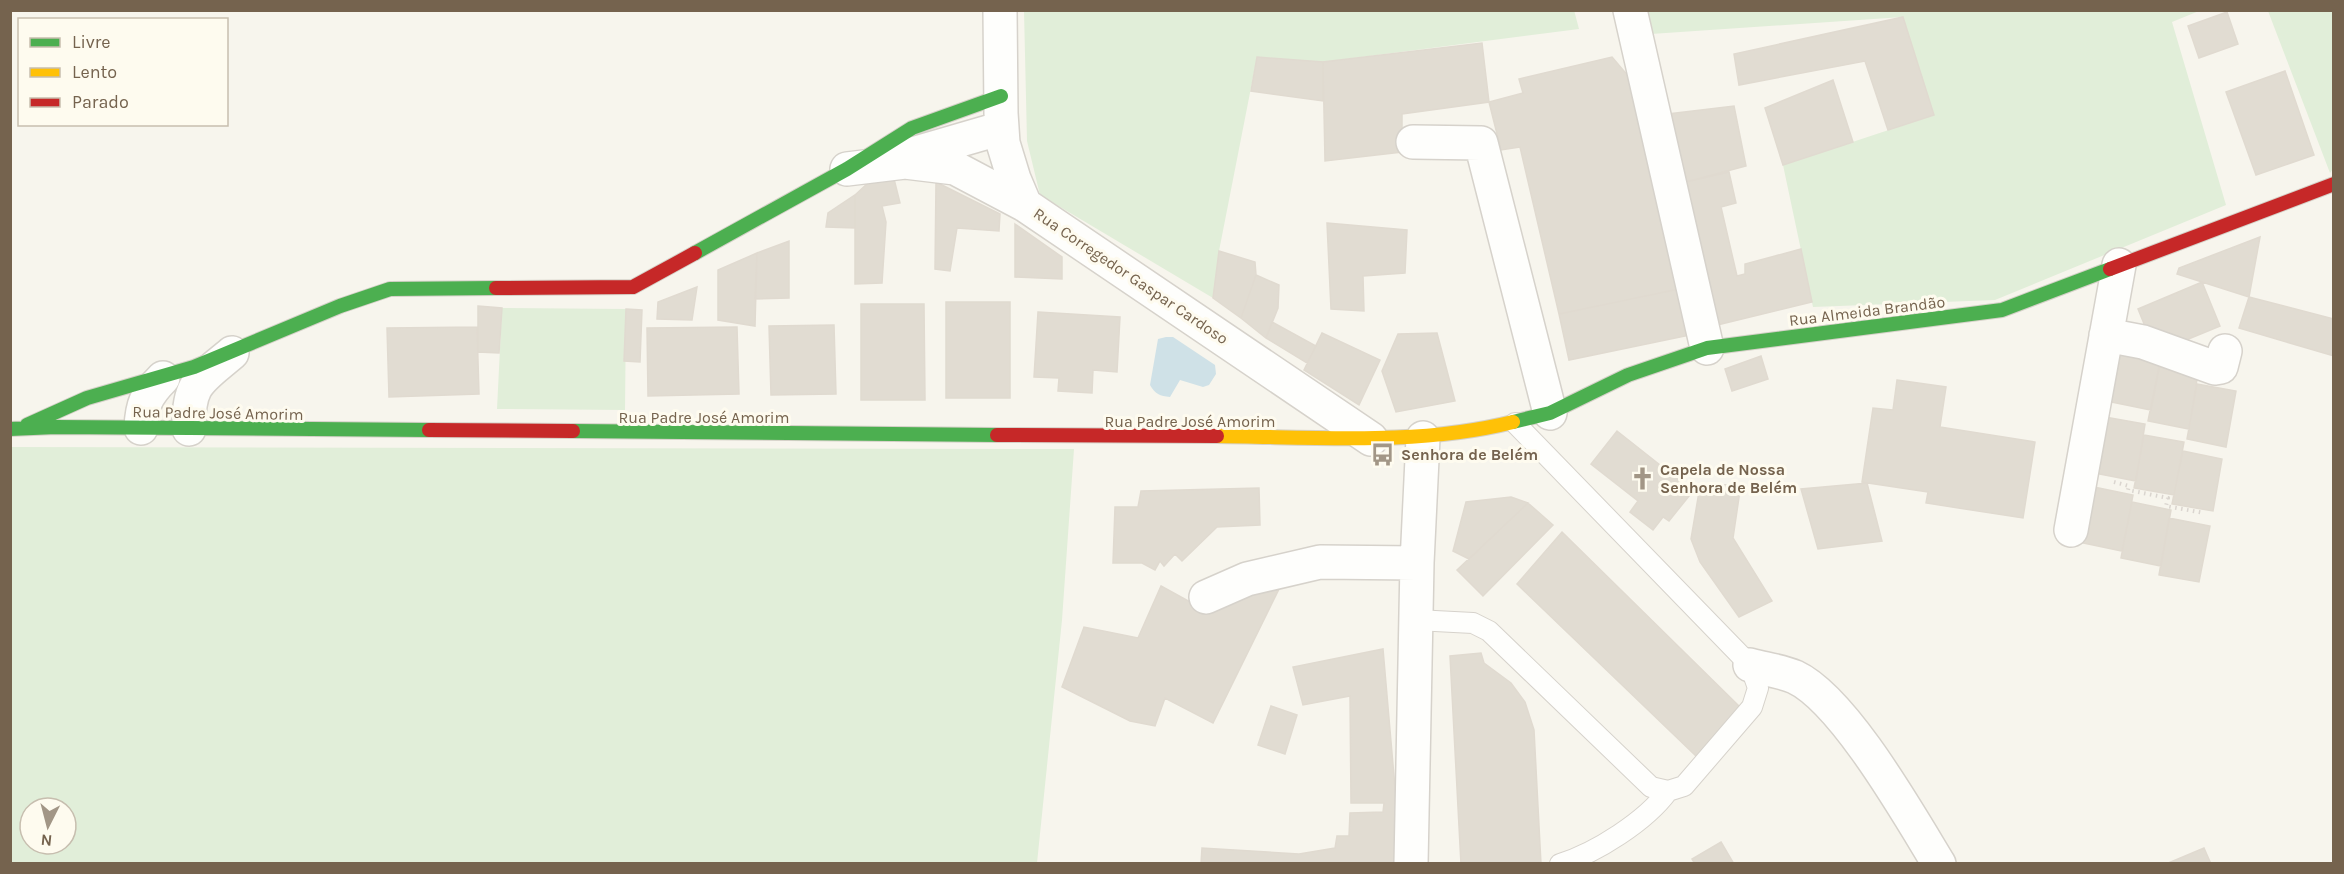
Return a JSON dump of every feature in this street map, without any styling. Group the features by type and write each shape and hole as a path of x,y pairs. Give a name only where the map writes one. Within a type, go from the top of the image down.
{"street":[{"name":"Rua Corregedor Gaspar Cardoso","path":"1000,10 1002,112 1014,179 1025,205 1397,438"},
{"path":"1630,10 1707,348"},
{"path":"15,429 52,409 89,396 162,378 235,351 353,300 390,289 633,287 861,167 940,144 1002,112"},
{"path":"1413,142 1481,143 1550,413"},
{"path":"861,167 905,162 955,168 1025,205"},
{"name":"Rua Almeida Brandão","path":"1397,438 1515,423 1550,413 1628,375 1707,348 2002,310 2334,184"},
{"path":"2071,530 2119,265"},
{"path":"2106,335 2143,342 2215,368 2221,367 2225,351"},
{"path":"189,429 189,401 196,386 235,351"},
{"path":"141,428 142,407 147,394 162,378"},
{"name":"Rua Padre José Amorim","path":"15,429 141,428 1397,438"},
{"path":"1397,438 1417,563 1411,864"},
{"path":"1206,597 1247,579 1320,562 1417,563"},
{"path":"1750,665 1795,677 1828,700 1861,744 1939,864"}],"lane":[{"path":"1416,620 1473,623 1489,631 1651,787 1668,791 1683,786 1752,707 1758,688 1750,665 1515,423"},
{"path":"1560,864 1602,844 1631,826 1657,806 1668,791"}],"path":[{"path":"2080,476 2129,486 2128,490 2168,498 2166,506 2205,513"}],"green space":[{"path":"1574,10 1579,29 1323,62 1257,57 1219,251 1213,298 1040,195 1027,141 1024,11"},
{"path":"1647,11 2199,11 2172,22 2226,205 1995,300 1813,307 1783,165 1934,115 1903,17 1651,34"},
{"path":"2268,11 2333,11 2334,168 2330,173"},
{"path":"502,308 626,309 625,410 497,409"},
{"path":"11,447 1074,449 1062,620 1037,863 11,864"}],"shaded area":[{"path":"1173,337 1215,365 1216,374 1209,385 1203,387 1180,380 1170,397 1154,391 1150,385 1158,339"}],"building":[{"path":"2227,12 2238,44 2199,58 2188,26"},
{"path":"1903,17 1934,115 1888,130 1865,61 1739,85 1734,54"},
{"path":"1482,43 1489,102 1402,114 1402,152 1325,161 1323,62"},
{"path":"1257,57 1323,62 1323,101 1251,91"},
{"path":"1612,57 1635,84 1684,288 1559,314 1520,147 1501,150 1489,102 1523,93 1519,79"},
{"path":"2285,71 2314,155 2256,175 2226,92"},
{"path":"1833,80 1853,142 1783,165 1765,108"},
{"path":"1734,106 1746,166 1678,184 1668,114"},
{"path":"1729,172 1736,203 1721,207 1737,276 1745,274 1745,264 1801,249 1812,302 1713,326 1678,184"},
{"path":"894,179 900,203 882,206 886,222 882,283 855,284 855,195 868,183"},
{"path":"936,182 1000,214 999,231 957,228 950,271 935,269"},
{"path":"855,195 855,228 826,227 828,213"},
{"path":"1327,223 1407,230 1405,273 1363,276 1364,311 1331,309"},
{"path":"1015,224 1062,257 1062,279 1015,277"},
{"path":"2260,237 2249,297 2177,274 2179,268"},
{"path":"789,241 789,298 755,299 757,253"},
{"path":"1219,251 1255,262 1256,275 1241,318 1213,298"},
{"path":"757,253 755,326 718,320 718,270"},
{"path":"1256,275 1279,285 1278,308 1266,338 1241,318"},
{"path":"2202,282 2220,326 2174,345 2169,333 2151,341 2138,309"},
{"path":"697,287 692,320 657,319 658,302"},
{"path":"1684,288 1695,334 1569,360 1559,314"},
{"path":"2249,297 2334,319 2334,356 2239,328"},
{"path":"946,302 1010,302 1010,398 946,398"},
{"path":"861,304 924,304 925,400 861,400"},
{"path":"478,306 502,308 499,353 478,352"},
{"path":"626,309 642,310 640,362 624,361"},
{"path":"1038,312 1120,317 1117,372 1093,370 1092,393 1058,391 1059,378 1034,377"},
{"path":"1272,322 1316,346 1307,363 1266,338"},
{"path":"834,325 836,394 771,395 769,326"},
{"path":"477,327 479,394 389,397 387,328"},
{"path":"737,327 739,394 648,396 647,328"},
{"path":"1322,333 1380,360 1359,405 1304,370"},
{"path":"1437,333 1455,401 1396,412 1382,371 1398,334"},
{"path":"2122,347 2162,354 2151,410 2111,402"},
{"path":"1761,356 1768,379 1732,391 1725,369"},
{"path":"2159,366 2198,373 2189,429 2148,421"},
{"path":"1897,380 1946,387 1940,427 2035,442 2023,518 1926,503 1928,492 1862,482 1873,408 1893,410"},
{"path":"2197,384 2236,391 2226,447 2187,439"},
{"path":"2105,417 2145,424 2136,481 2094,473"},
{"name":"Capela de Nossa Senhora de Belém","path":"1617,431 1693,491 1669,521 1663,517 1653,530 1630,512 1638,501 1591,464"},
{"path":"2144,435 2184,442 2174,495 2134,488"},
{"path":"2183,451 2222,459 2213,511 2172,504"},
{"path":"1867,483 1882,541 1818,549 1801,489"},
{"path":"1741,484 1733,538 1772,601 1739,617 1700,562 1691,539 1700,486"},
{"path":"2094,487 2133,495 2122,551 2083,543"},
{"path":"1259,488 1260,525 1217,527 1182,561 1175,554 1164,566 1160,561 1155,570 1142,563 1113,563 1115,507 1138,507 1141,491"},
{"path":"1511,497 1528,503 1469,559 1453,551 1466,502"},
{"path":"2132,502 2171,510 2161,566 2121,558"},
{"path":"1528,503 1553,525 1483,596 1457,570"},
{"path":"2169,518 2210,526 2199,582 2159,575"},
{"path":"1562,532 1742,709 1697,757 1517,584"},
{"path":"1161,586 1210,613 1243,597 1279,589 1213,723 1165,698 1155,726 1130,721 1062,687 1084,627 1138,638"},
{"path":"1383,649 1397,811 1397,864 1201,864 1202,848 1299,854 1335,848 1337,836 1349,836 1350,813 1383,812 1384,803 1351,803 1350,696 1303,705 1293,667"},
{"path":"1481,653 1484,663 1511,683 1525,702 1534,730 1541,864 1461,864 1450,656"},
{"path":"1271,706 1297,715 1285,754 1258,745"},
{"path":"1721,842 1734,864 1695,864 1692,859"},
{"path":"2204,848 2211,864 2166,864"}],"traffic: fast":[{"path":"695,253 847,169 912,128 1001,96"},
{"path":"1513,422 1550,413 1628,375 1707,348 2002,310 2110,269"},
{"path":"27,425 87,398 194,367 340,306 390,289 496,288"},
{"path":"10,429 56,427 429,430"},
{"path":"573,431 997,435"}],"traffic: slow":[{"path":"1217,436 1403,437 1477,430 1513,422"}],"traffic: jam":[{"path":"2110,269 2334,184"},
{"path":"496,288 633,287 695,253"},
{"path":"429,430 573,431"},
{"path":"997,435 1217,436"}],"place":[{"name":"Senhora de Belém","path":"1383,454"},
{"name":"Capela de Nossa Senhora de Belém","path":"1642,478"}]}
